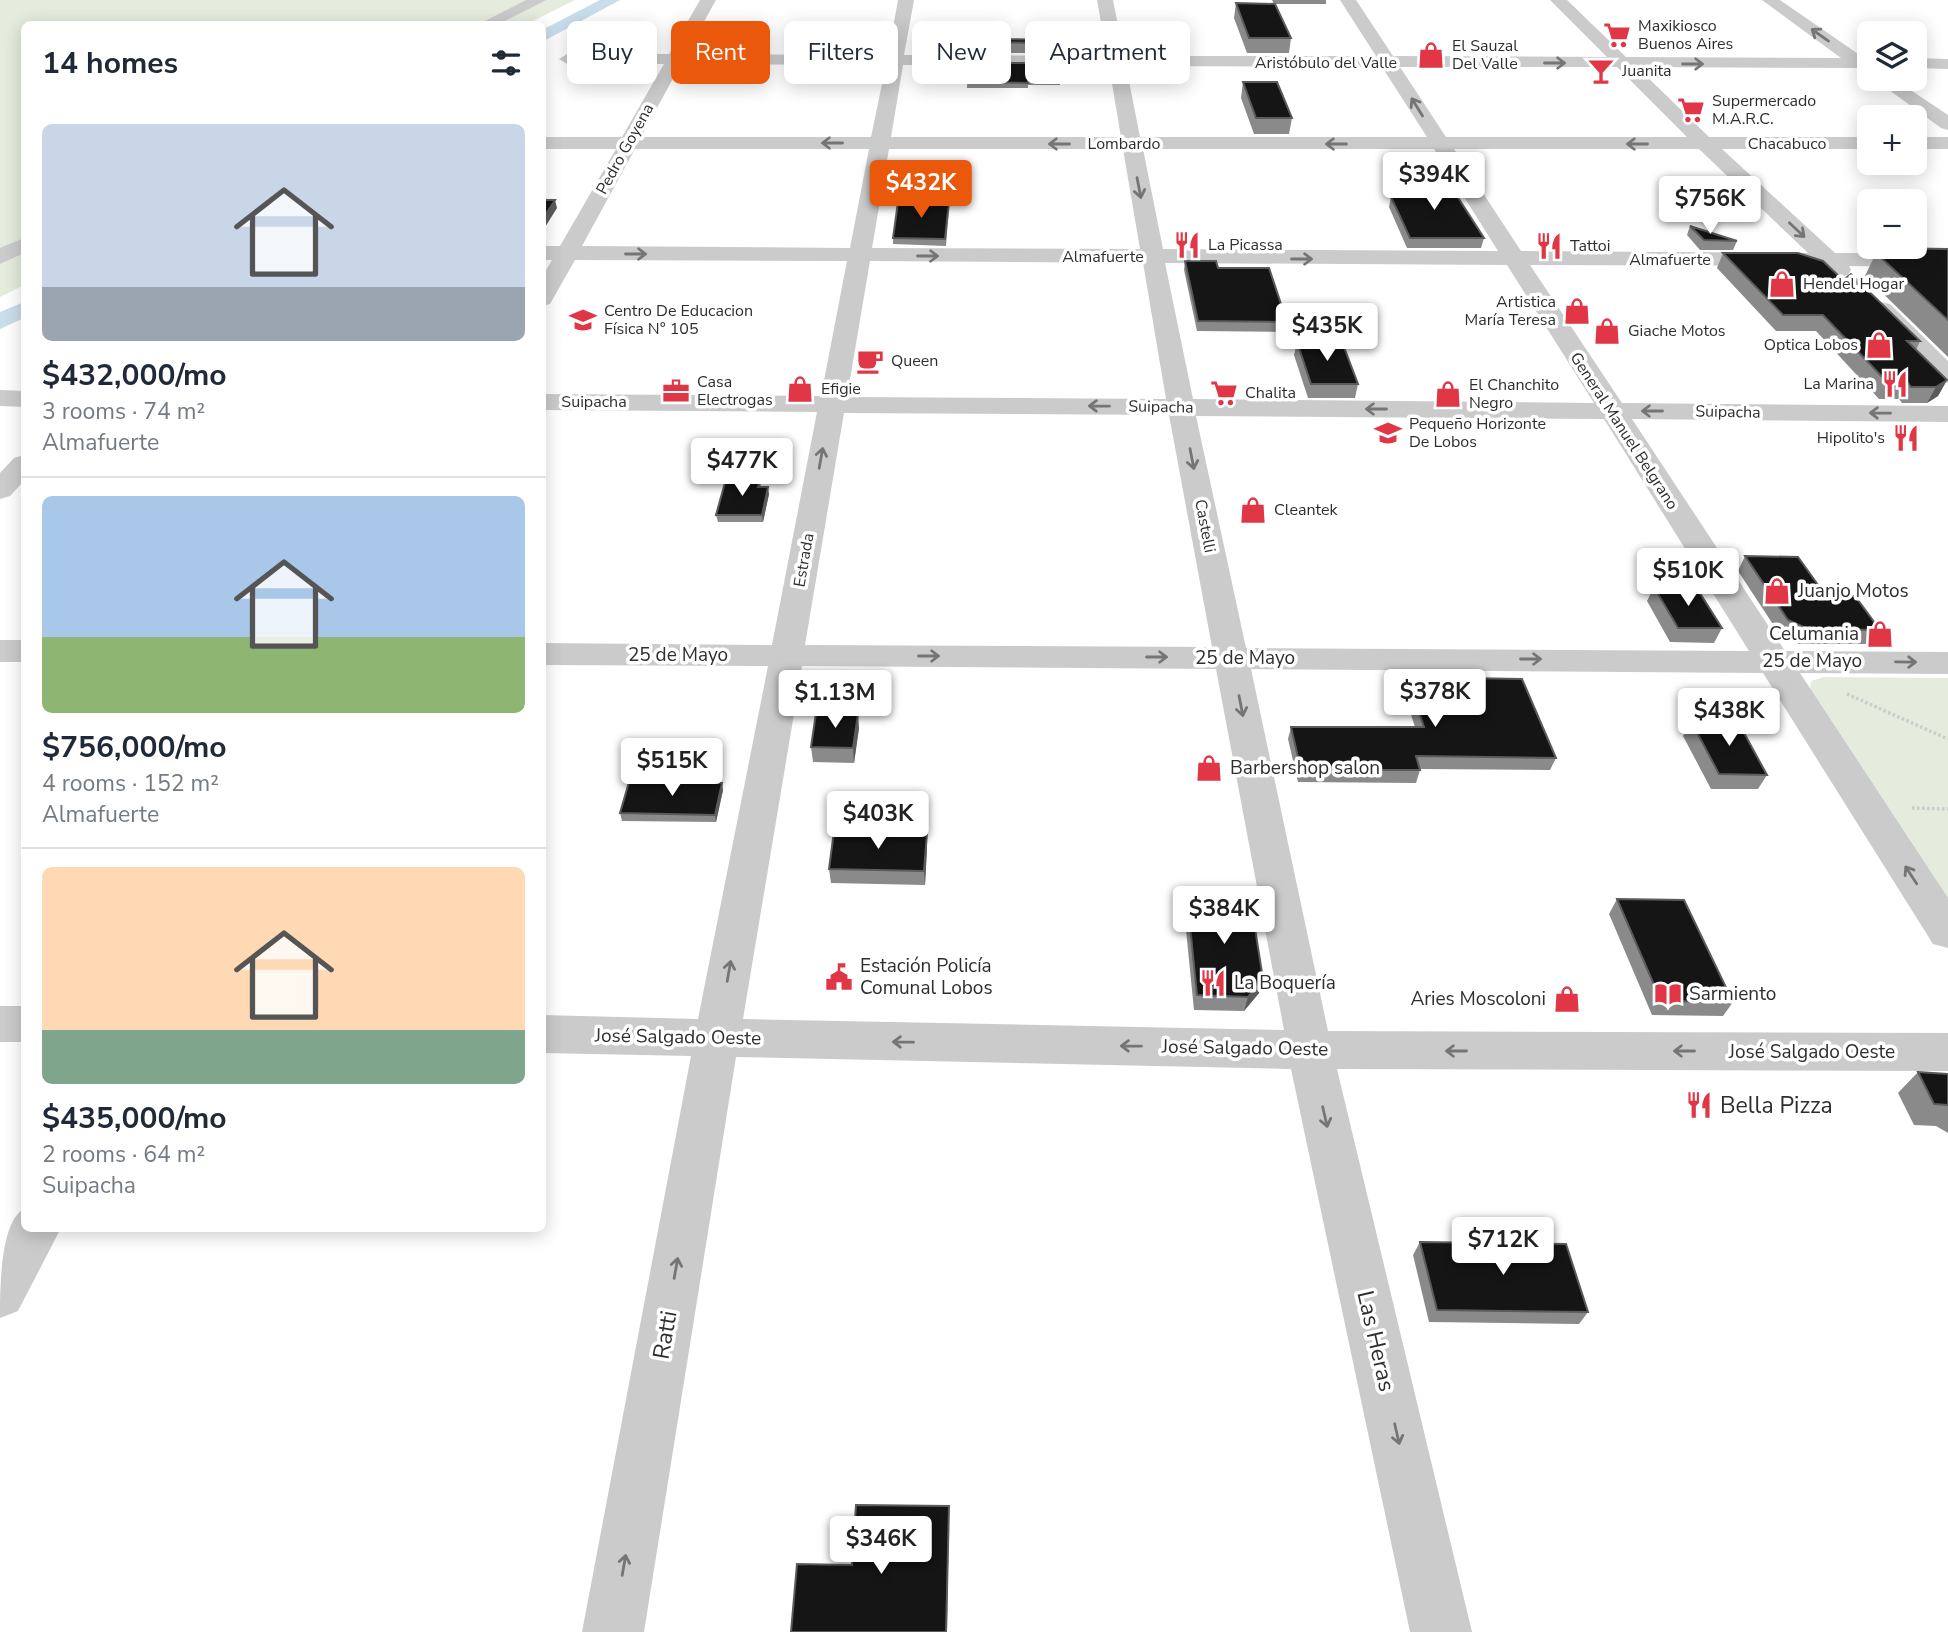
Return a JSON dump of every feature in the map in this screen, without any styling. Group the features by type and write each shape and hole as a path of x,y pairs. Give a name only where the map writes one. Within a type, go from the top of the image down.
{"street":[{"path":"493,21 538,0"},
{"name":"Pedro Goyena","path":"696,21 708,0"},
{"name":"Estrada","path":"898,41 906,0"},
{"name":"Castelli","path":"1105,0 1108,21"},
{"name":"General Manuel Belgrano","path":"1348,0 1948,932"},
{"path":"1558,0 1705,144 1948,374"},
{"path":"1770,0 1857,59"},
{"name":"Aristóbulo del Valle","path":"898,61 1025,61"},
{"name":"Aristóbulo del Valle","path":"1190,62 1857,65"},
{"path":"1927,63 1948,64"},
{"name":"Pedro Goyena","path":"546,292 671,67"},
{"name":"Estrada","path":"717,1038 890,84"},
{"name":"Castelli","path":"1119,84 1181,407 1310,1050"},
{"path":"1900,91 1948,124"},
{"path":"1927,143 1948,142"},
{"name":"Lombardo","path":"546,143 1705,144"},
{"name":"Chacabuco","path":"1705,144 1857,143"},
{"path":"0,257 21,246"},
{"name":"Almafuerte","path":"546,253 1513,260 1948,260"},
{"path":"0,398 21,398"},
{"name":"Suipacha","path":"546,402 1948,414"},
{"path":"0,490 21,467"},
{"path":"0,651 21,651"},
{"name":"25 de Mayo","path":"546,654 1948,663"},
{"path":"0,1024 21,1024"},
{"name":"José Salgado Oeste","path":"546,1034 1310,1050 1948,1052"},
{"name":"Ratti","path":"613,1632 717,1038"},
{"name":"Las Heras","path":"1310,1050 1441,1632"},
{"path":"0,1293 34,1232"}],"path":[{"path":"1843,692 1948,739"},
{"path":"1912,808 1948,809"}],"shaded area":[{"path":"0,0 575,0 533,21 21,21 21,286 0,297"},
{"path":"1824,677 1948,678 1948,906 1810,690 1811,681"}],"building":[{"path":"1236,3 1275,4 1291,38 1249,38"},
{"path":"1011,39 1025,39 1025,43 1011,42"},
{"path":"1011,63 1025,63 1025,83 1011,83"},
{"path":"1243,82 1277,82 1292,118 1256,118"},
{"path":"1399,182 1448,182 1484,238 1410,238 1391,197 1408,197"},
{"path":"546,200 555,200 546,214"},
{"path":"898,202 949,202 945,239 893,238"},
{"path":"1690,226 1737,241 1704,240"},
{"path":"1927,249 1948,249 1948,320 1882,259 1927,259"},
{"path":"1723,253 1798,253 1823,261 1843,280 1851,274 1920,341 1907,341 1947,380 1936,387 1888,383 1823,315 1783,315"},
{"path":"1185,261 1216,261 1218,268 1269,268 1287,322 1198,321"},
{"path":"1297,342 1342,342 1358,384 1311,384"},
{"path":"726,479 760,479 758,487 768,487 762,515 716,515"},
{"path":"1745,556 1798,557 1826,596 1855,596 1880,630 1808,629 1788,620"},
{"path":"1654,587 1696,587 1722,628 1678,628"},
{"path":"1407,677 1522,679 1556,758 1416,756 1420,770 1301,770 1291,727 1424,727"},
{"path":"816,713 858,714 853,748 811,747"},
{"path":"1691,721 1738,722 1767,775 1719,774"},
{"path":"629,782 722,783 715,815 620,813"},
{"path":"834,831 927,833 924,871 829,869"},
{"path":"1187,896 1250,897 1263,979 1248,997 1197,995"},
{"path":"1617,899 1684,900 1733,1002 1661,1001"},
{"path":"1918,1072 1948,1074 1948,1105 1934,1104"},
{"path":"1420,1242 1566,1244 1588,1312 1437,1310"},
{"path":"856,1505 949,1506 946,1632 791,1632 797,1564 852,1565"}],"waterway":[{"path":"546,35 612,0"},
{"path":"0,322 21,311"}],"place":[{"name":"Maxikiosco Buenos Aires","path":"1617,35"},
{"name":"El Sauzal Del Valle","path":"1431,55"},
{"name":"Juanita","path":"1601,71"},
{"name":"Supermercado M.A.R.C.","path":"1691,110"},
{"name":"La Picassa","path":"1187,245"},
{"name":"Tattoi","path":"1549,246"},
{"name":"Hendel Hogar","path":"1782,284"},
{"name":"Artistica María Teresa","path":"1577,311"},
{"name":"Centro De Educacion Física N° 105","path":"583,320"},
{"name":"Giache Motos","path":"1607,331"},
{"name":"Optica Lobos","path":"1879,345"},
{"name":"Queen","path":"870,361"},
{"name":"La Marina","path":"1895,384"},
{"name":"Efigie","path":"800,389"},
{"name":"Casa Electrogas","path":"676,391"},
{"name":"Chalita","path":"1224,393"},
{"name":"El Chanchito Negro","path":"1448,394"},
{"name":"Pequeño Horizonte De Lobos","path":"1388,433"},
{"name":"Hipolito's","path":"1906,438"},
{"name":"Cleantek","path":"1253,510"},
{"name":"Juanjo Motos","path":"1777,591"},
{"name":"Celumania","path":"1880,634"},
{"name":"Barbershop salon","path":"1209,768"},
{"name":"Estación Policía Comunal Lobos","path":"839,977"},
{"name":"La Boquería","path":"1213,983"},
{"name":"Sarmiento","path":"1668,994"},
{"name":"Aries Moscoloni","path":"1567,999"},
{"name":"Bella Pizza","path":"1699,1105"}]}
